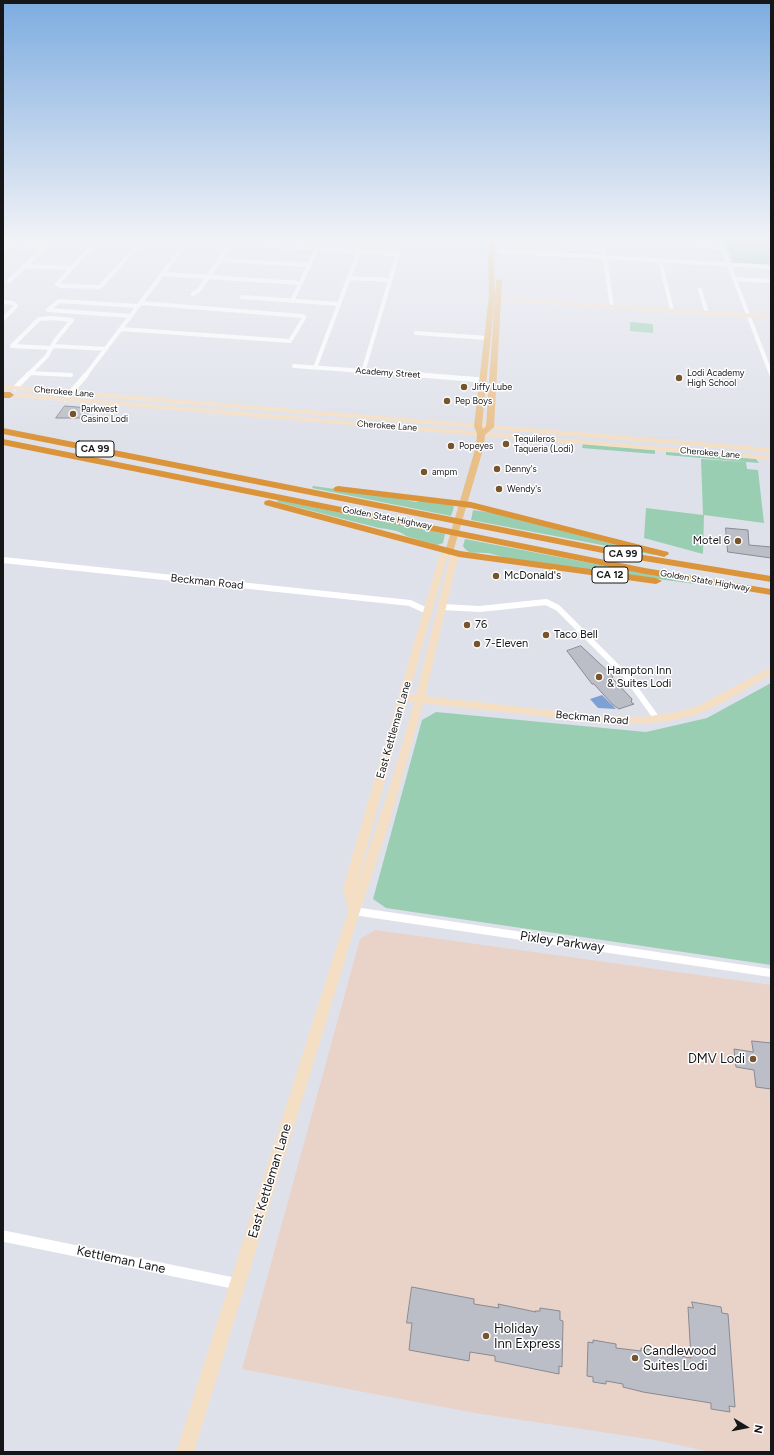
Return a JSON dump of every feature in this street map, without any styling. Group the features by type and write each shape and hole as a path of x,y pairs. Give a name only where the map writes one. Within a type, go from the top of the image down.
{"highway":[{"name":"Golden State Highway","path":"3,431 638,557 771,578"},
{"name":"Golden State Highway","path":"3,442 443,529 645,571 771,592"},
{"path":"187,467 306,485 464,504 625,545 771,578"},
{"path":"184,478 294,510 449,552"},
{"name":"CA 12","path":"449,552 472,557 771,596"}],"main road":[{"name":"East Kettleman Lane","path":"449,552 464,504 480,430 482,380 490,307"},
{"path":"490,427 498,307"}],"street":[{"path":"3,319 15,307"},
{"path":"51,307 48,310 130,316"},
{"path":"65,399 92,368 138,307"},
{"path":"121,329 290,341 304,318 303,316 168,307"},
{"path":"315,368 338,307"},
{"path":"363,372 382,307"},
{"path":"612,307 771,317"},
{"path":"705,307 707,313"},
{"path":"745,307 771,374"},
{"path":"8,393 29,373 52,347 72,320 52,318 39,319 12,346 52,347 106,349"},
{"path":"416,333 487,338"},
{"name":"Academy Street","path":"294,366 482,380"},
{"path":"29,373 71,375"},
{"name":"Cherokee Lane","path":"3,387 8,393 288,418 480,430 490,427 771,450"},
{"name":"Cherokee Lane","path":"8,393 71,392 292,411 771,458"},
{"path":"288,418 292,411"},
{"name":"East Kettleman Lane","path":"185,1452 354,911 374,856 420,700 454,557 449,552 443,557 349,888 354,911"},
{"name":"Beckman Road","path":"3,560 410,602 429,607"},
{"path":"440,568 444,572 436,602 442,607 480,609 539,602 552,604 558,608 627,677 657,719"},
{"path":"429,607 435,612 430,633 434,641"},
{"name":"Beckman Road","path":"403,698 625,722 677,716 718,700 771,670"},
{"name":"Pixley Parkway","path":"354,911 771,973"},
{"name":"Kettleman Lane","path":"3,1236 238,1284"}],"shaded area":[{"path":"375,930 771,985 771,1452 711,1452 655,1440 475,1413 242,1369 360,939"}],"green space":[{"path":"630,322 653,324 653,333 630,331"},
{"path":"583,444 655,450 655,454 582,448"},
{"path":"666,452 756,459 759,463 666,455"},
{"path":"701,459 746,462 747,469 758,470 764,523 704,515 703,554 644,538 646,508 703,515"},
{"path":"313,486 394,497 415,502 421,501 452,505 454,507 451,516 312,488"},
{"path":"278,500 445,534 443,543 437,545 406,536 389,529 379,528 277,502"},
{"path":"473,510 493,513 613,544 656,553 654,555 471,520"},
{"path":"465,539 695,584 504,558 489,553 472,552 467,551 463,546"},
{"path":"771,683 771,965 386,908 373,899 422,720 436,712 646,732 707,718"}],"water":[{"path":"602,695 616,709 598,708 590,699"}],"building":[{"name":"Parkwest Casino Lodi","path":"65,406 88,408 86,409 91,410 84,418 56,418"},
{"name":"Motel 6","path":"726,528 748,530 749,545 771,547 771,558 728,552"},
{"name":"Hampton Inn & Suites Lodi","path":"581,646 612,675 612,678 632,699 631,702 634,704 619,709 613,705 594,684 592,684 567,651"},
{"name":"DMV Lodi","path":"752,1041 771,1043 771,1089 756,1087 754,1070 736,1067 734,1049 753,1052"},
{"name":"Holiday Inn Express","path":"412,1287 474,1299 474,1304 499,1308 498,1304 536,1312 535,1311 540,1311 540,1308 560,1311 560,1320 563,1321 562,1367 559,1366 559,1374 495,1361 495,1356 470,1352 469,1361 409,1350 412,1323 407,1323"},
{"name":"Candlewood Suites Lodi","path":"692,1302 721,1307 722,1313 728,1314 735,1407 729,1406 730,1412 711,1409 711,1403 643,1392 623,1387 623,1384 606,1381 606,1384 593,1382 593,1377 587,1376 588,1342 593,1343 593,1340 616,1344 616,1348 641,1351 641,1348 691,1358 688,1307 693,1308"}],"place":[{"name":"Lodi Academy High School","path":"679,378"},
{"name":"Jiffy Lube","path":"464,387"},
{"name":"Pep Boys","path":"447,401"},
{"name":"Parkwest Casino Lodi","path":"73,414"},
{"name":"Tequileros Taqueria (Lodi)","path":"506,444"},
{"name":"Popeyes","path":"451,446"},
{"name":"Denny's","path":"497,469"},
{"name":"ampm","path":"424,472"},
{"name":"Wendy's","path":"499,489"},
{"name":"Motel 6","path":"738,541"},
{"name":"McDonald's","path":"496,576"},
{"name":"76","path":"467,625"},
{"name":"Taco Bell","path":"546,635"},
{"name":"7-Eleven","path":"477,644"},
{"name":"Hampton Inn & Suites Lodi","path":"599,677"},
{"name":"DMV Lodi","path":"753,1059"},
{"name":"Holiday Inn Express","path":"486,1336"},
{"name":"Candlewood Suites Lodi","path":"635,1358"}]}
